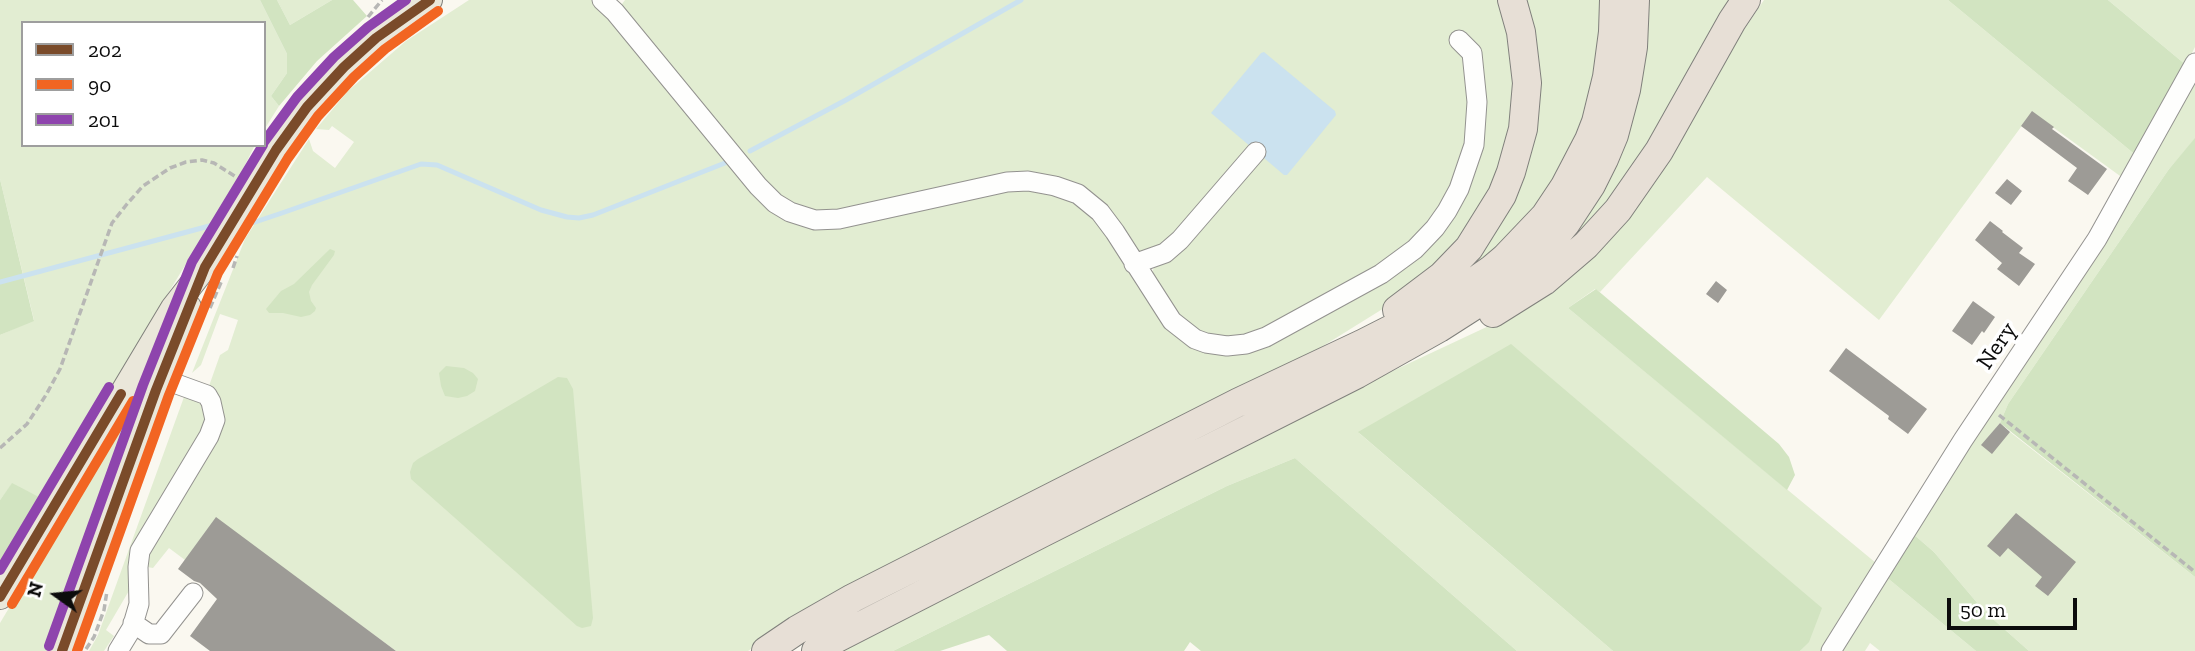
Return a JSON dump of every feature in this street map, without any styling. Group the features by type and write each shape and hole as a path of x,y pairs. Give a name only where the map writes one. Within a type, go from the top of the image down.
{"highway":[{"path":"1237,403 1362,333 1410,301 1448,270 1480,232 1502,195 1523,129 1525,58 1512,0"},
{"path":"766,651 853,598 1237,403 1362,344 1462,290 1505,258 1531,232 1565,186 1596,122 1610,58 1614,0"},
{"path":"816,651 1357,374 1439,328 1503,287 1547,246 1566,223 1600,168 1621,112 1630,68 1635,0"},
{"path":"1357,374 1452,335 1495,311 1544,281 1603,229 1634,190 1659,151 1746,0"}],"main road":[{"path":"0,597 173,307 205,267 296,121 323,89 376,38 430,0"},
{"path":"62,651 160,378 205,267"}],"street":[{"path":"608,2 758,186 775,203 790,212 815,220 839,219 997,183 1018,181 1040,182 1067,190 1089,201 1100,212 1172,321 1195,338 1206,343 1227,346 1246,344 1266,337 1392,267 1430,234 1459,189 1472,156 1477,122 1472,53 1458,40"},
{"name":"Nery","path":"1831,651 1880,570 2097,239 2195,63"},
{"path":"1134,264 1165,253 1180,240 1256,152"},
{"path":"118,651 133,623 139,604 140,551 209,436 215,420 207,395 160,378 146,381 121,394"},
{"path":"133,623 149,634 161,634 193,593"}],"path":[{"path":"0,448 27,424 46,395 60,369 112,223 143,186 170,168 202,160 214,163 242,179 252,189"},
{"path":"1987,405 2195,572"}],"green space":[{"path":"0,0 260,0 287,54 287,73 271,96 279,106 266,127 266,21 21,21 21,147 254,147 240,175 43,499 12,484 0,500 0,335 34,320 0,179"},
{"path":"260,0 277,0 290,25 332,0 353,0 367,16 317,61 279,106 271,96 287,73 287,54"},
{"path":"277,0 332,0 290,25"},
{"path":"469,0 591,0 604,7 757,192 791,220 813,226 828,226 1008,187 1043,189 1067,196 1090,209 1139,289 1154,281 1154,266 1173,253 1202,224 1195,216 1166,244 1149,253 1136,250 1119,223 1090,196 1075,187 1034,176 994,179 856,211 815,213 791,206 773,192 725,139 621,12 622,4 625,0 1500,0 1515,64 1515,108 1504,161 1484,206 1461,239 1437,266 1389,305 1315,351 807,611 748,651 396,651 216,518 185,560 169,548 153,568 147,567 145,560 221,429 222,408 209,386 220,355 228,350 238,320 220,314 201,365 192,373 245,239 309,139 313,151 335,168 354,142 332,126 329,130 316,129 348,91 406,41"},
{"path":"1520,0 1604,0 1596,81 1566,165 1518,231 1459,279 1512,195"},
{"path":"1643,0 1736,0 1616,198 1551,263"},
{"path":"1764,0 1948,0 2138,157 2127,181 2032,112 1879,320 1707,177 1600,292 1595,289 1568,308 1876,563 1823,651 1800,651 1809,641 1359,433 1613,651 1517,651 1295,458 1227,486 893,651 837,651 1320,405 1493,324 1624,222 1653,185 1676,149 1741,34"},
{"path":"1948,0 2108,0 2186,65 2138,157"},
{"path":"2108,0 2195,0 2195,47 2186,65"},
{"path":"2195,74 2195,139 2169,169 2008,404 2000,423 1982,445 2010,432 2195,577 2195,651 2029,651 1985,612 1934,552 1912,533"},
{"path":"2195,138 2195,577 2000,423 2008,404 2169,169"},
{"path":"0,179 34,321 0,335"},
{"path":"233,238 226,264 182,368 180,361 219,262"},
{"path":"330,249 335,251 334,255 309,292 315,311 301,317 269,313 266,309 281,291 294,284"},
{"path":"1596,289 1779,444 1789,457 1795,475 1787,490 1568,308"},
{"path":"1511,344 1822,608 1809,642 1800,651 1613,651 1358,432"},
{"path":"446,366 464,368 473,373 478,379 475,391 458,398 445,396 439,373"},
{"path":"558,377 567,378 573,389 593,618 591,626 582,628 411,479 410,472 413,463 418,459"},
{"path":"184,397 200,403 205,410 207,422 131,552 130,589 106,630 114,636 104,651 89,651 98,635"},
{"path":"136,399 137,403 47,651 0,651 0,623"},
{"path":"172,399 106,582 98,596 96,595 164,406"},
{"path":"1295,458 1517,651 1201,651 1190,642 1184,651 1007,651 989,635 940,651 893,651 1227,486"},
{"path":"12,483 43,499 0,571 0,500"},
{"path":"1912,533 1934,552 1985,612 2029,651 1976,651 1885,576"},
{"path":"1885,576 1976,651 1880,651 1870,643 1865,651 1841,651"}],"water":[{"path":"1264,52 1335,111 1336,115 1287,175 1211,113"}],"building":[{"path":"2032,111 2107,169 2088,195 2068,181 2077,168 2021,126"},
{"path":"2007,179 2022,191 2011,205 1995,193"},
{"path":"1990,221 2023,248 2019,253 2035,264 2019,286 1997,269 2002,263 1975,240"},
{"path":"1716,281 1727,290 1718,303 1706,294"},
{"path":"1973,301 1995,317 1972,345 1952,331"},
{"path":"1846,348 1927,409 1908,434 1888,419 1889,416 1829,371"},
{"path":"2000,423 2010,432 1992,454 1981,445"},
{"path":"2016,513 2076,562 2048,596 2035,586 2042,577 2008,548 2000,557 1987,546"},
{"path":"216,517 396,651 210,651 190,636 217,599 200,583 178,569"}],"waterway":[{"path":"750,151 846,100 1021,0"},
{"path":"238,225 246,225 421,164 437,165 541,210 579,218 593,215 725,163"},
{"path":"0,282 221,225"}],"transit line":[{"name":"201","path":"266,139 297,97 334,57 368,27 406,0"},
{"name":"202","path":"62,651 156,390 205,267 276,150 307,107 344,67 376,38 430,0"},
{"name":"90","path":"77,651 169,395 218,273 288,158 318,116 354,77 385,49 438,11"},
{"name":"201","path":"49,646 143,385 192,262 262,147"},
{"name":"201","path":"0,570 109,387"},
{"name":"202","path":"0,597 121,394"},
{"name":"90","path":"12,604 133,401"}]}
